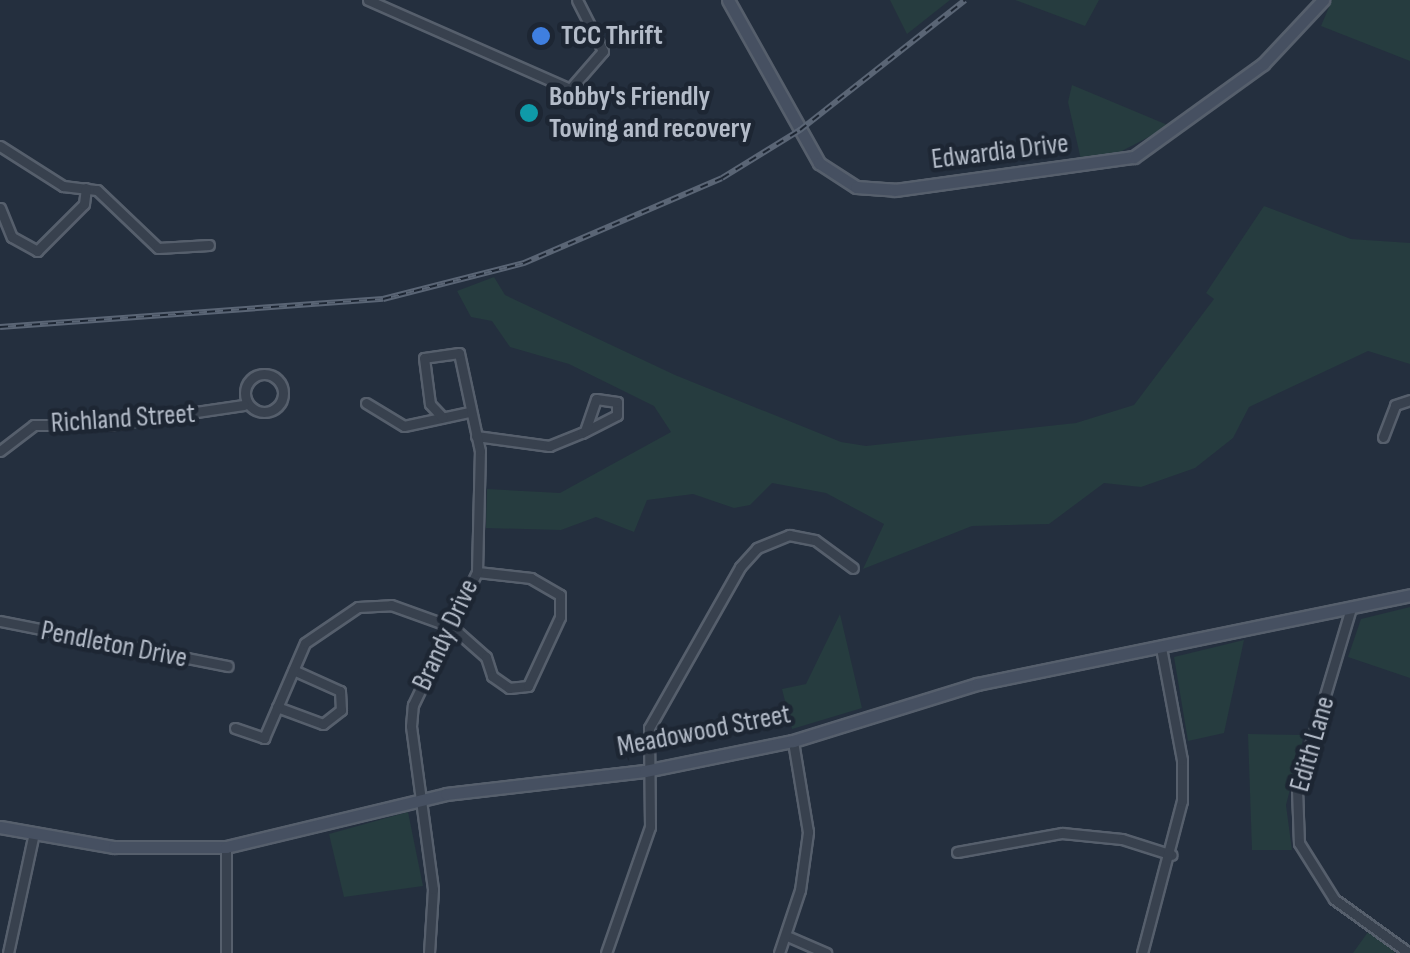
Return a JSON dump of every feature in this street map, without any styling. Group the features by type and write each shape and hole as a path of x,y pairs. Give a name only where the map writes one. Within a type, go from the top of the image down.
{"street":[{"path":"368,0 570,89 602,51 576,0"},
{"name":"Edwardia Drive","path":"728,0 819,162 856,187 895,190 1134,157 1263,64 1324,0"},
{"path":"0,146 63,186 97,190 158,248 209,245"},
{"path":"0,208 12,237 36,251 84,204 86,188"},
{"name":"Brandy Drive","path":"429,953 434,913 413,705 477,572 476,436 460,353 424,358 430,404 442,417"},
{"name":"Richland Street","path":"2,443 34,424 108,425 244,405 266,411 287,395 272,374 262,374 246,388 244,405"},
{"path":"1383,437 1395,405 1410,400"},
{"path":"366,403 404,426 469,412"},
{"path":"476,436 549,446 585,431"},
{"path":"606,953 650,827 645,771 655,712 746,558 772,539 799,536 824,545 852,568"},
{"path":"235,728 264,738 305,643 358,608 391,605 452,628 473,642 492,676 509,688 528,686 560,617 560,596 531,578 477,572"},
{"name":"Meadowood Street","path":"0,827 114,847 226,847 420,799 645,771 794,741 977,684 1410,595"},
{"name":"Edith Lane","path":"1351,608 1298,788 1299,842 1334,898 1409,953"},
{"name":"Pendleton Drive","path":"0,621 228,666"},
{"path":"1142,953 1172,855 1182,760 1161,648"},
{"path":"277,707 324,724 341,710 340,691 294,670"},
{"path":"779,953 808,832 794,741"},
{"path":"8,953 34,834"},
{"path":"957,852 1062,834 1122,840 1172,855"},
{"path":"226,847 226,953"},
{"path":"786,936 826,953"}],"green space":[{"path":"890,0 950,0 907,34"},
{"path":"1015,0 1099,0 1085,26"},
{"path":"1332,0 1410,0 1410,61 1321,26"},
{"path":"1072,85 1170,126 1118,153 1081,160 1068,102"},
{"path":"1264,206 1351,239 1410,243 1410,364 1368,351 1249,407 1233,438 1195,468 1141,487 1104,483 1049,524 972,526 863,569 884,524 826,493 772,483 750,505 734,508 693,494 647,500 634,532 596,517 561,530 486,528 487,489 560,493 671,432 654,406 569,364 510,347 492,321 471,317 457,291 494,277 505,295 675,375 841,442 866,446 1076,423 1134,405 1214,299 1206,293"},
{"path":"1410,607 1410,678 1348,657 1361,619"},
{"path":"840,614 862,708 792,729 782,689 806,684"},
{"path":"1244,640 1224,733 1188,741 1174,657"},
{"path":"1248,734 1304,735 1286,805 1292,850 1252,850"},
{"path":"408,812 423,886 344,897 329,834"},
{"path":"1368,932 1391,948 1395,953 1353,953"}],"railway":[{"path":"0,327 383,299 524,263 722,178 800,130 965,0"}],"place":[{"name":"TCC Thrift","path":"541,36"},
{"name":"Bobby's Friendly Towing and recovery","path":"529,113"}]}
